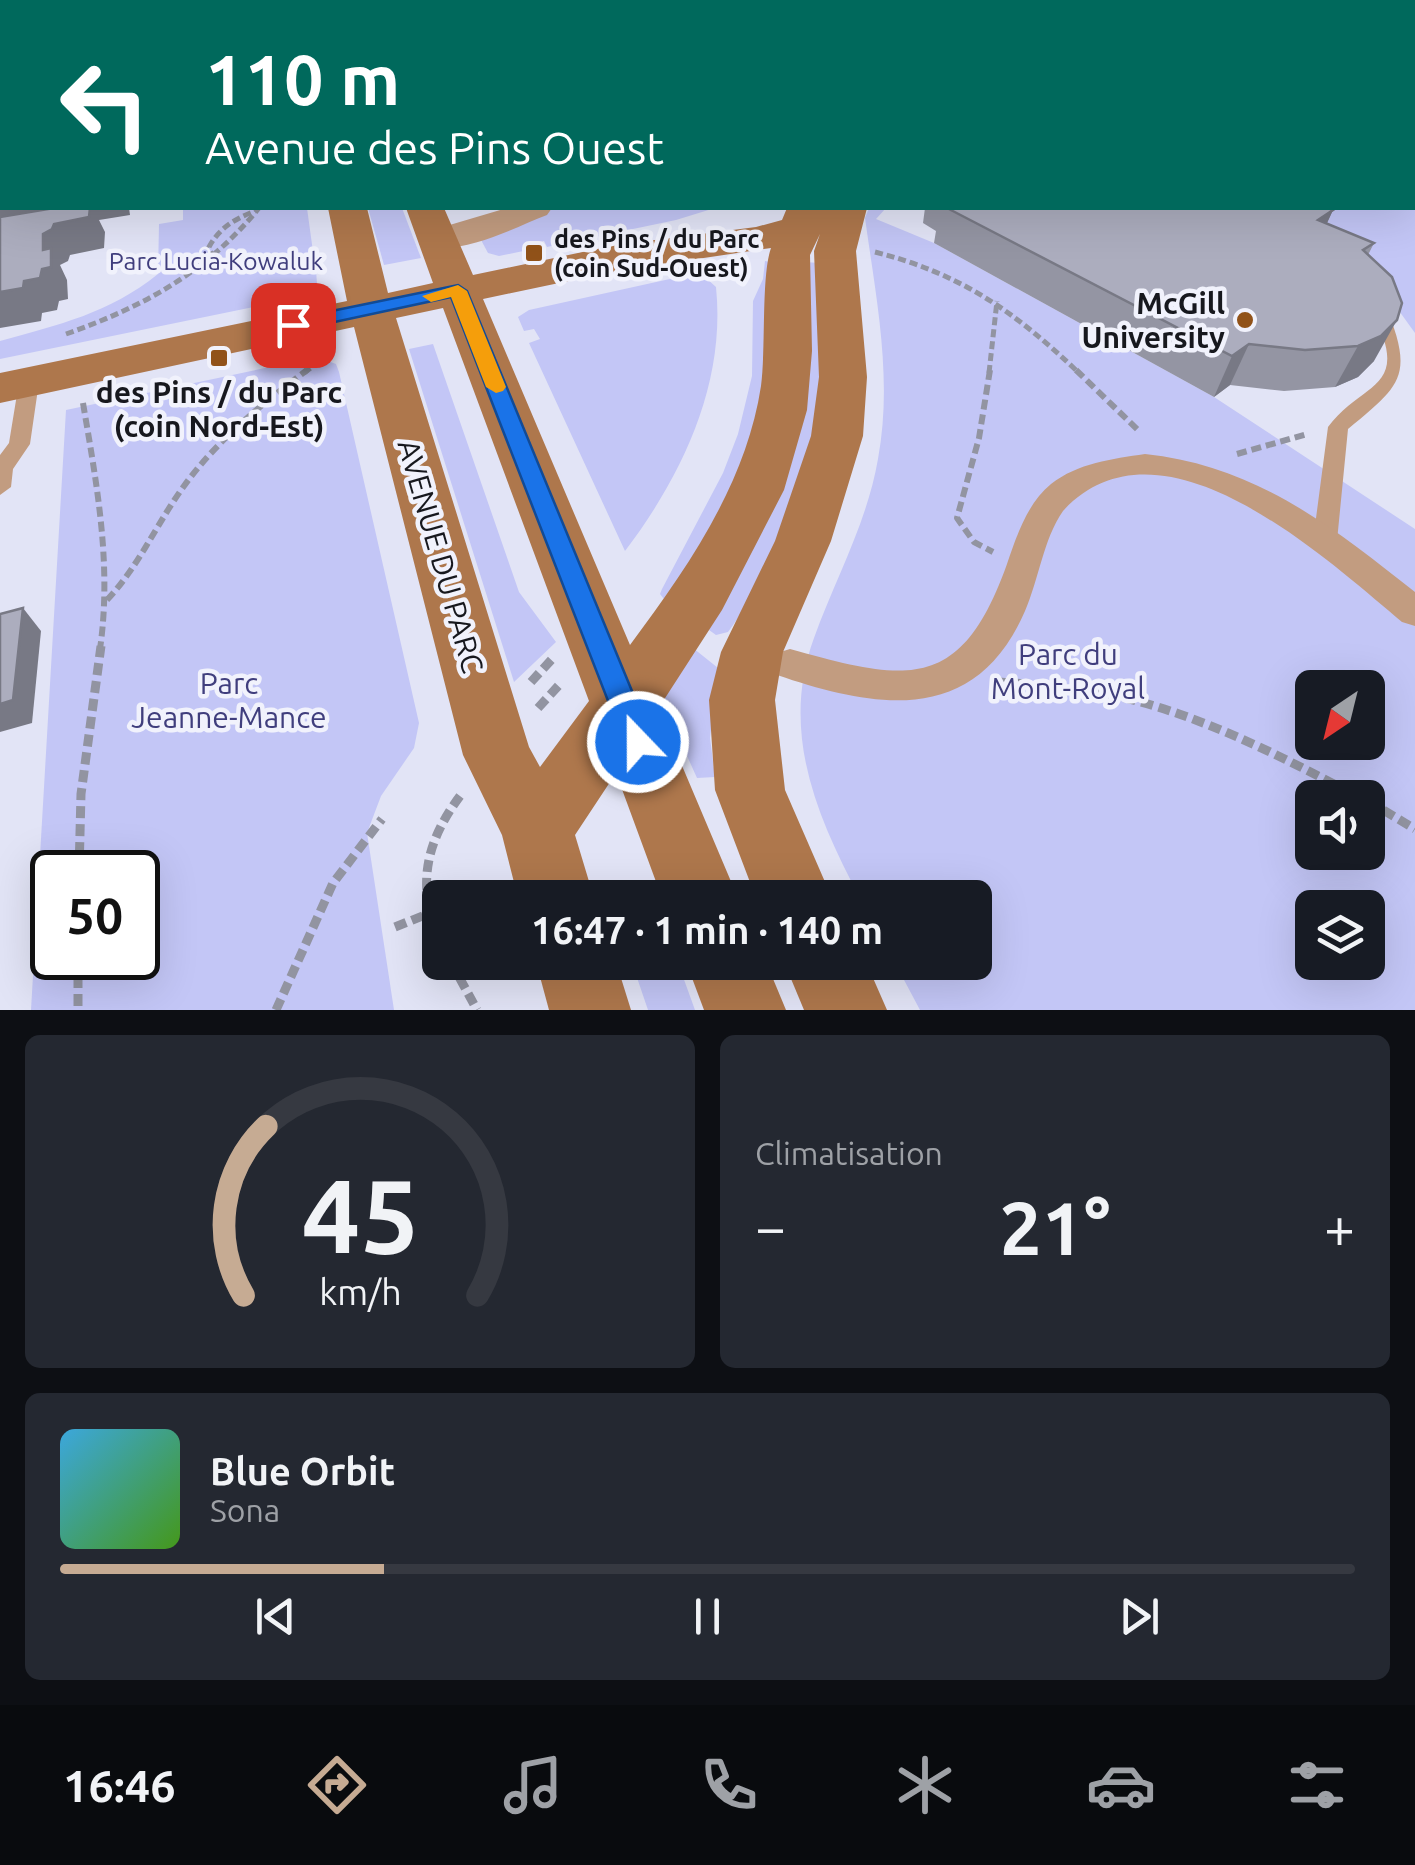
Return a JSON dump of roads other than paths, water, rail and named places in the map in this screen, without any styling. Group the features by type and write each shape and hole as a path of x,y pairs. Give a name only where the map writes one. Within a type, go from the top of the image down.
{"main road":[{"name":"AVENUE DU PARC","path":"348,210 350,331 497,755 546,864"},
{"path":"15,385 350,331 440,246 616,258 759,240 819,220"},
{"path":"786,880 758,817 745,768 742,700 771,658 837,436 842,377 836,251 819,220"},
{"path":"546,864 597,689 701,594 734,537 764,471 785,390 787,275 819,220"},
{"path":"440,246 597,689 691,880"},
{"path":"581,980 590,1010"},
{"path":"733,980 745,1010"},
{"path":"832,980 846,1010"}],"street":[{"path":"440,246 531,210"},
{"path":"771,658 853,680 907,684 947,678 984,652 1003,623 1042,517 1057,497 1080,478 1116,467 1146,464 1221,480 1266,500 1415,612"}],"lane":[{"path":"1325,541 1338,427 1388,391 1402,372 1392,325 1361,286"},
{"path":"0,486 2,468 18,444 15,385"}],"place":[{"name":"des Pins / du Parc (coin Sud-Ouest)","path":"534,253"},
{"name":"McGill University","path":"1245,320"},
{"name":"des Pins / du Parc (coin Nord-Est)","path":"219,358"}],"park label":[{"name":"Parc Lucia-Kowaluk","path":"216,261"},
{"name":"Parc du Mont-Royal","path":"1068,671"},
{"name":"Parc Jeanne-Mance","path":"229,700"}]}
